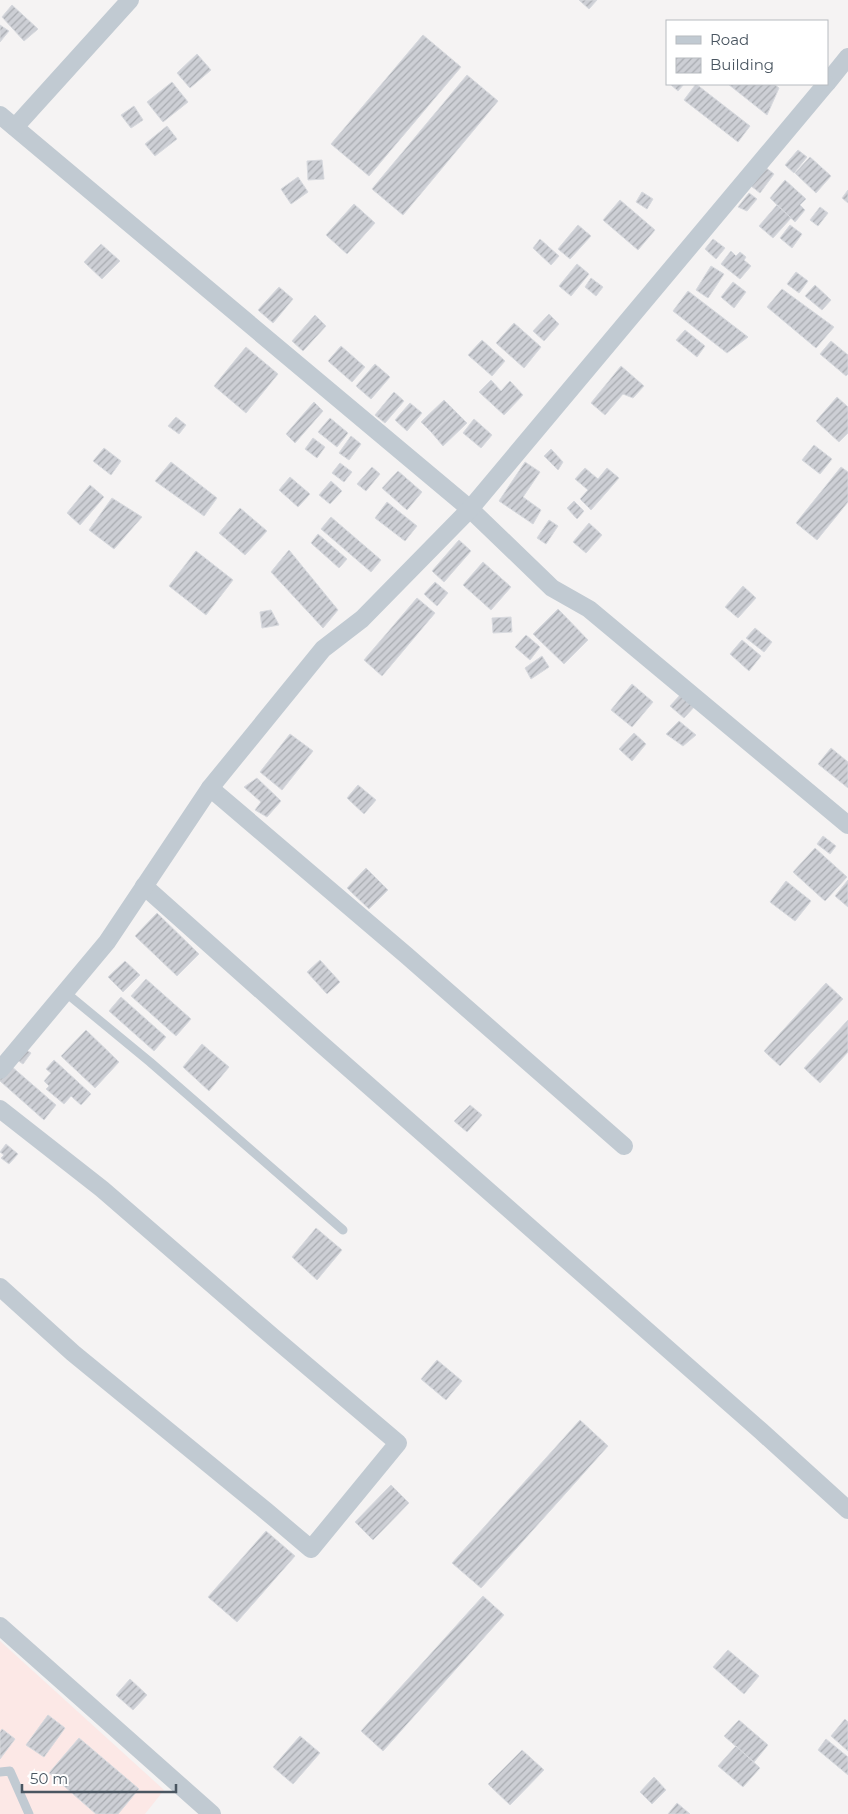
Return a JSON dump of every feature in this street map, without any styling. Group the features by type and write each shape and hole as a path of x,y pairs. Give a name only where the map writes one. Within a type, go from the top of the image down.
{"street":[{"path":"15,127 130,0"},
{"path":"828,81 848,57"},
{"path":"0,1070 107,942 210,788 323,649 362,619 470,509 824,85"},
{"path":"0,115 470,509 552,588 589,609 848,825"},
{"path":"210,788 406,955 624,1146"},
{"path":"144,886 848,1510"},
{"path":"0,1109 102,1189 398,1443 310,1549 251,1498 73,1353 0,1287"},
{"path":"0,1626 212,1814"}],"lane":[{"path":"64,992 211,1114 343,1230"},
{"path":"0,1772 10,1771 29,1814"}],"shaded area":[{"path":"0,1641 164,1790 145,1814 118,1814 139,1789 79,1738 49,1773 96,1814 0,1814"}],"building":[{"path":"579,0 597,0 589,9"},
{"path":"12,5 38,29 24,41 2,17"},
{"path":"0,25 9,31 0,42"},
{"path":"423,35 461,67 369,176 331,144"},
{"path":"197,54 211,70 190,88 177,73"},
{"path":"467,75 498,101 403,215 372,189"},
{"path":"172,82 188,102 163,122 147,102"},
{"path":"671,85 683,85 678,91"},
{"path":"695,85 697,85 750,126 738,142 684,100"},
{"path":"729,85 775,85 779,88 767,115"},
{"path":"134,106 143,120 131,128 121,115"},
{"path":"167,126 177,139 155,156 145,144"},
{"path":"798,150 807,157 794,173 785,165"},
{"path":"810,157 831,176 816,193 795,173"},
{"path":"322,160 324,179 308,180 307,161"},
{"path":"765,167 774,174 760,193 751,186"},
{"path":"298,177 308,192 291,204 281,189"},
{"path":"785,180 806,199 800,205 805,210 795,222 770,198"},
{"path":"848,190 848,203 842,198"},
{"path":"642,192 653,199 647,209 636,202"},
{"path":"749,193 757,199 747,211 738,207"},
{"path":"620,200 655,230 638,250 603,220"},
{"path":"354,204 375,223 347,254 326,235"},
{"path":"777,205 791,218 773,238 759,226"},
{"path":"820,207 828,213 818,226 810,220"},
{"path":"578,225 591,236 570,259 558,249"},
{"path":"790,225 802,234 792,248 780,238"},
{"path":"540,239 559,256 551,265 533,248"},
{"path":"713,239 725,248 716,259 705,249"},
{"path":"101,244 120,261 102,279 84,262"},
{"path":"731,251 736,256 740,252 746,257 744,260 751,266 740,279 721,264"},
{"path":"577,264 589,274 571,296 559,286"},
{"path":"711,266 724,274 708,298 696,290"},
{"path":"796,272 808,281 799,293 787,284"},
{"path":"591,278 603,287 596,296 585,287"},
{"path":"733,282 746,292 734,308 721,297"},
{"path":"815,285 831,300 822,310 805,296"},
{"path":"279,287 293,299 273,323 258,310"},
{"path":"782,289 834,327 816,348 767,307"},
{"path":"688,291 748,337 727,353 673,311"},
{"path":"549,314 559,324 544,341 533,331"},
{"path":"315,315 326,326 303,351 292,341"},
{"path":"514,323 541,347 524,368 496,343"},
{"path":"685,330 705,346 697,357 676,340"},
{"path":"482,340 505,361 492,376 468,355"},
{"path":"831,341 848,355 848,374 846,376 820,354"},
{"path":"341,346 365,367 352,382 328,361"},
{"path":"246,347 278,374 246,413 214,386"},
{"path":"375,364 390,377 371,399 356,386"},
{"path":"621,366 644,386 633,398 623,394 605,415 591,403"},
{"path":"491,380 501,391 510,381 523,395 504,415 479,392"},
{"path":"394,392 404,401 385,423 375,415"},
{"path":"837,397 848,407 848,433 839,442 816,421"},
{"path":"444,400 455,411 432,433 421,422"},
{"path":"314,402 323,411 295,443 286,434"},
{"path":"410,403 422,413 407,431 395,420"},
{"path":"455,411 467,423 443,446 432,433"},
{"path":"176,417 186,425 179,434 168,426"},
{"path":"330,418 348,433 337,447 318,432"},
{"path":"474,419 492,435 481,448 463,433"},
{"path":"351,436 361,444 349,460 339,453"},
{"path":"313,438 325,447 317,458 305,449"},
{"path":"814,445 832,459 820,474 802,460"},
{"path":"104,448 121,461 111,475 93,461"},
{"path":"551,449 563,462 558,470 544,456"},
{"path":"171,462 217,498 204,516 155,481"},
{"path":"525,462 540,472 523,497 541,510 533,524 499,501"},
{"path":"340,463 352,472 344,482 332,473"},
{"path":"372,467 380,474 366,491 357,484"},
{"path":"841,467 848,472 848,502 817,540 796,523"},
{"path":"585,468 598,479 607,468 619,478 591,510 580,499 588,490 575,479"},
{"path":"398,471 422,492 407,510 382,488"},
{"path":"290,477 310,494 298,507 279,490"},
{"path":"331,481 342,491 330,504 319,495"},
{"path":"90,485 104,497 80,525 67,513"},
{"path":"112,498 142,517 114,549 89,530"},
{"path":"574,501 584,511 577,519 567,508"},
{"path":"387,502 417,526 405,541 375,518"},
{"path":"240,508 267,531 245,555 219,533"},
{"path":"331,517 381,560 371,572 321,529"},
{"path":"549,520 558,526 546,544 537,538"},
{"path":"589,523 602,535 586,553 573,542"},
{"path":"318,534 347,559 339,568 311,543"},
{"path":"459,540 471,551 444,582 432,571"},
{"path":"289,550 338,610 323,628 271,572"},
{"path":"196,551 233,580 206,615 169,586"},
{"path":"483,562 511,587 491,610 463,585"},
{"path":"435,582 448,593 437,606 424,594"},
{"path":"743,586 756,598 738,618 725,607"},
{"path":"417,598 435,613 382,676 364,660"},
{"path":"558,609 588,640 564,664 533,634"},
{"path":"271,610 279,625 262,628 260,612"},
{"path":"511,617 512,632 493,633 492,618"},
{"path":"755,628 772,642 764,652 746,638"},
{"path":"526,635 540,647 530,660 515,647"},
{"path":"742,640 761,656 749,671 730,654"},
{"path":"542,656 549,667 531,679 525,668"},
{"path":"632,684 653,702 632,727 611,710"},
{"path":"681,694 695,706 684,718 670,706"},
{"path":"679,721 696,735 683,746 666,734"},
{"path":"634,733 646,744 632,761 619,749"},
{"path":"290,734 313,751 282,790 260,772"},
{"path":"831,748 848,762 848,788 818,764"},
{"path":"257,778 281,801 267,817 255,810 261,802 244,787"},
{"path":"358,785 376,800 364,814 347,798"},
{"path":"823,836 836,846 830,854 817,844"},
{"path":"815,848 847,877 825,901 793,872"},
{"path":"366,868 388,890 369,909 347,888"},
{"path":"848,880 848,907 835,896"},
{"path":"786,881 811,901 795,921 770,902"},
{"path":"157,913 199,954 177,976 135,936"},
{"path":"320,960 340,982 327,994 307,972"},
{"path":"125,961 140,975 123,992 108,977"},
{"path":"146,979 191,1019 176,1036 131,996"},
{"path":"826,983 843,999 780,1066 764,1051"},
{"path":"121,997 166,1037 154,1051 109,1011"},
{"path":"848,1020 848,1052 820,1083 804,1068"},
{"path":"86,1030 119,1062 95,1088 61,1056"},
{"path":"202,1044 229,1067 209,1091 183,1067"},
{"path":"22,1047 31,1053 23,1064 14,1058"},
{"path":"54,1060 91,1094 81,1105 71,1096 64,1104 46,1089 49,1086 44,1081 51,1073 46,1069"},
{"path":"11,1066 56,1105 44,1120 0,1081"},
{"path":"470,1105 482,1115 467,1132 454,1121"},
{"path":"6,1144 18,1154 9,1164 1,1158 4,1155 0,1152"},
{"path":"316,1228 342,1250 317,1280 292,1257"},
{"path":"437,1360 462,1381 446,1400 421,1379"},
{"path":"580,1420 608,1446 481,1588 452,1563"},
{"path":"391,1485 409,1503 373,1540 355,1522"},
{"path":"266,1531 295,1556 237,1622 208,1597"},
{"path":"483,1596 504,1615 383,1751 361,1731"},
{"path":"728,1650 759,1676 744,1694 713,1667"},
{"path":"130,1679 147,1695 133,1710 116,1695"},
{"path":"48,1715 65,1728 44,1757 26,1745"},
{"path":"845,1719 848,1722 848,1751 831,1736"},
{"path":"739,1720 768,1745 754,1762 724,1736"},
{"path":"2,1729 15,1739 0,1759 0,1732"},
{"path":"300,1736 320,1753 293,1784 273,1767"},
{"path":"79,1738 139,1789 118,1814 96,1814 49,1773"},
{"path":"826,1739 848,1757 848,1775 818,1750"},
{"path":"736,1746 760,1768 743,1787 718,1766"},
{"path":"522,1750 544,1770 510,1805 488,1784"},
{"path":"654,1777 666,1790 652,1804 640,1792"},
{"path":"677,1803 690,1814 668,1814"}]}
